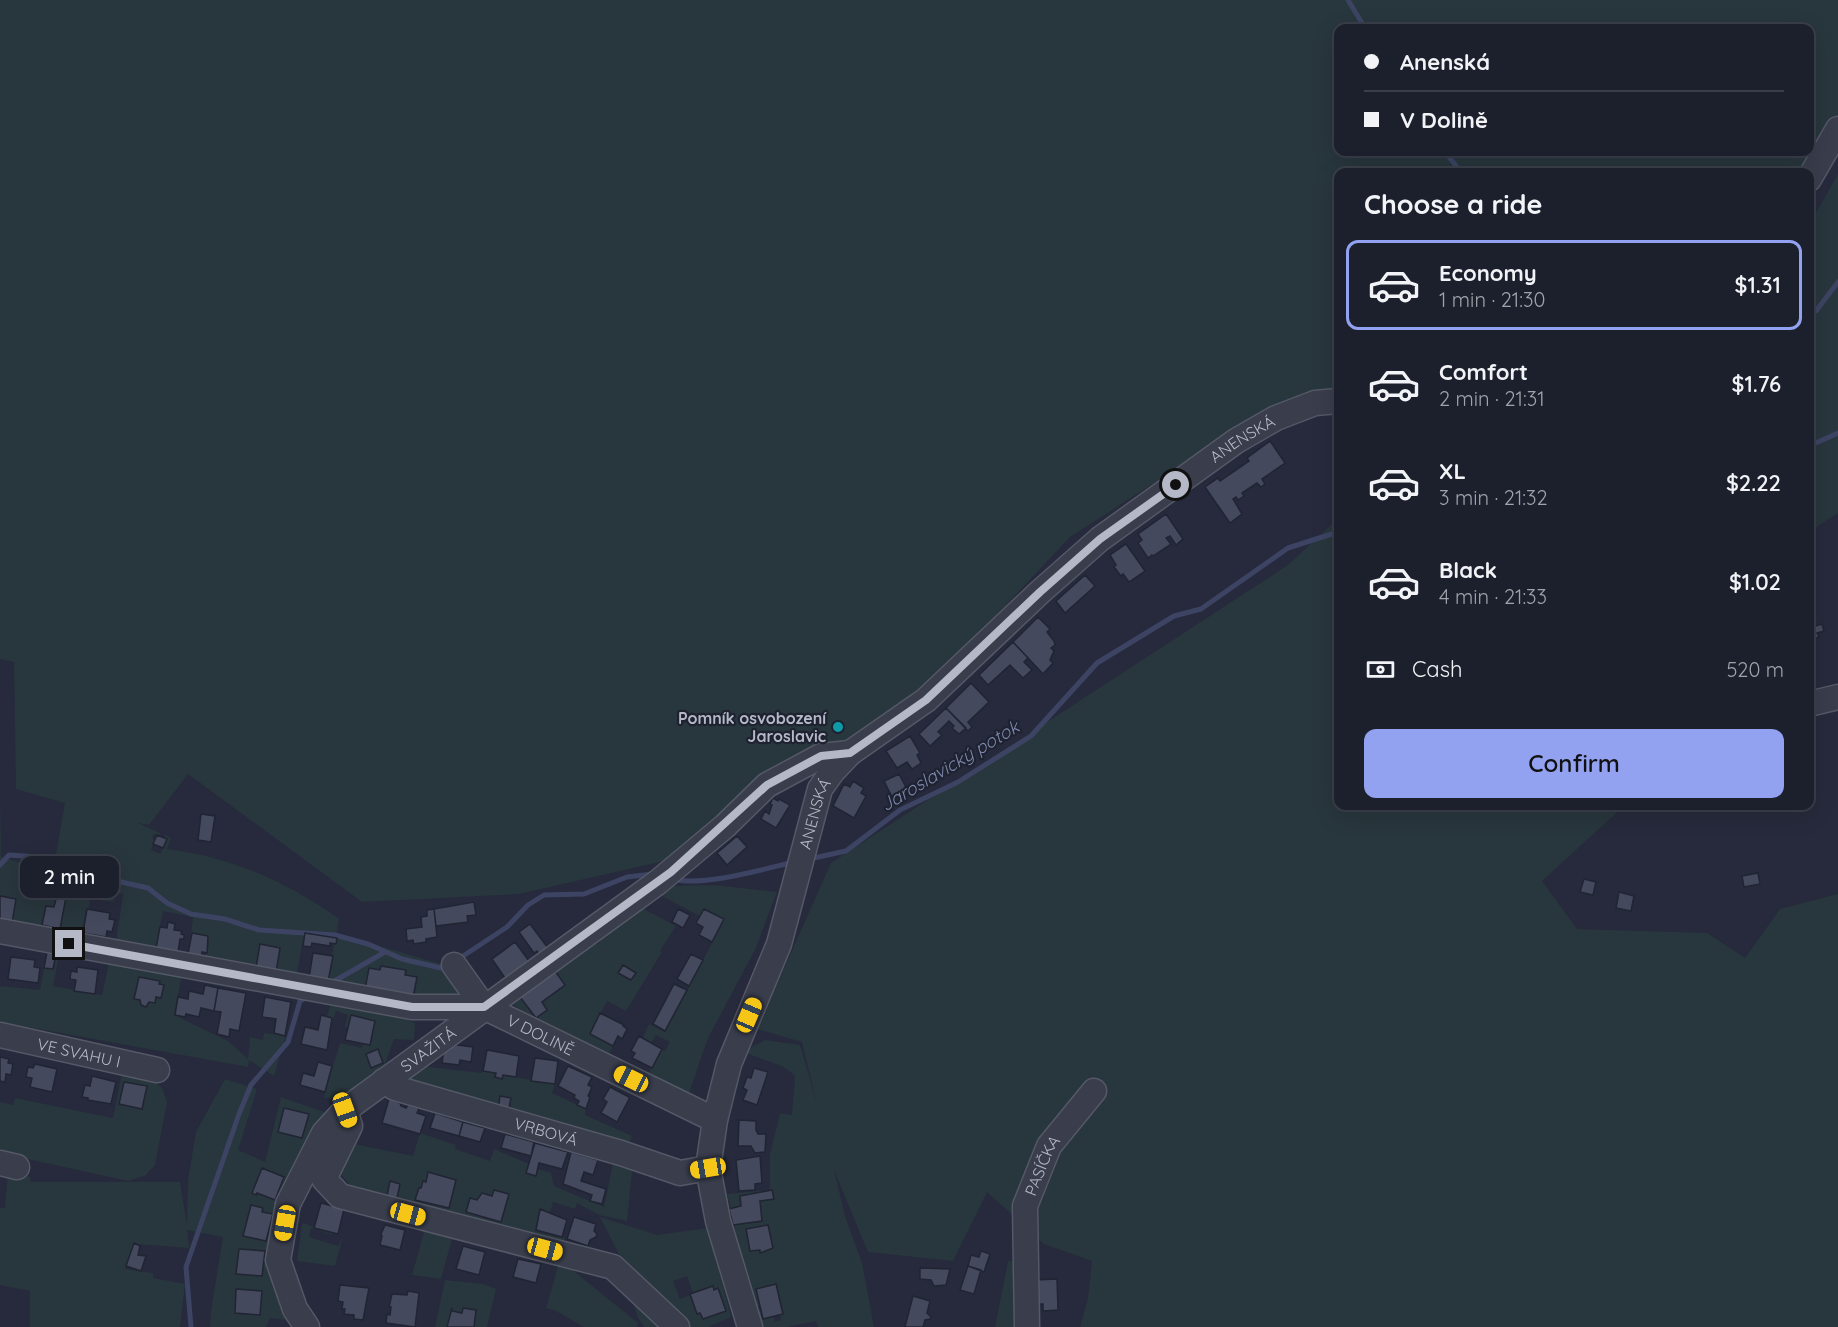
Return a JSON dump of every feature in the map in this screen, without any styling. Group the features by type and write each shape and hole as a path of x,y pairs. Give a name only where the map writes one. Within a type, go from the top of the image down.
{"street":[{"path":"1814,170 1838,129"},
{"name":"ANENSKÁ","path":"750,1327 718,1221 708,1168 715,1120 729,1064 779,944 820,789 850,753 926,700 1040,592 1100,539 1236,441 1276,418 1315,403 1334,401"},
{"path":"1814,703 1838,696"},
{"name":"SVAŽITÁ","path":"307,1327 295,1308 279,1260 288,1204 324,1133 345,1110 665,877 767,785 821,756 850,753"},
{"name":"V DOLINĚ","path":"0,931 412,1007 484,1007 715,1120"},
{"path":"454,965 484,1007"},
{"name":"VE SVAHU I","path":"0,1035 157,1070"},
{"name":"VRBOVÁ","path":"384,1081 395,1089 621,1153 680,1173 708,1168"},
{"name":"PASÍČKA","path":"1027,1327 1025,1206 1049,1146 1094,1091"},
{"path":"345,1110 350,1126 324,1179 340,1196 613,1267 677,1327"}],"shaded area":[{"path":"0,0 1838,0 1838,115 1813,168 1334,168 1334,394 1297,396 1193,458 1070,537 914,703 677,858 519,894 362,902 188,774 149,825 138,823 160,833 159,835 154,834 152,838 155,840 151,850 160,854 167,839 164,838 165,835 171,838 167,849 214,858 236,865 300,894 339,919 336,938 359,940 444,965 465,1000 426,1006 328,981 335,938 304,934 295,984 115,948 123,894 116,892 114,902 90,899 80,942 0,927 0,785 1,857 23,863 54,865 65,803 16,789 14,662 0,659","holes":["163,911 193,917 190,942 206,945 209,942 206,955 201,957 156,947"]},
{"path":"1838,174 1838,513 1814,529 1814,216"},
{"path":"1334,522 1334,810 1620,810 1542,881 1577,929 1707,933 1745,958 1780,909 1838,894 1838,1327 1080,1327 1088,1298 1092,1261 1044,1244 987,1192 953,1261 868,1252 834,1170 845,1216 862,1263 874,1327 818,1327 816,1321 787,1327 761,1327 756,1311 761,1310 763,1319 773,1316 775,1322 781,1320 780,1314 783,1313 777,1284 757,1289 760,1306 755,1308 741,1263 734,1225 762,1221 760,1201 773,1199 772,1191 740,1196 741,1206 731,1209 727,1194 770,1190 770,1154 780,1113 792,1115 795,1076 784,1067 743,1052 765,1040 800,1045 816,1100 802,1042 757,1029 831,863 1288,565"},
{"path":"714,885 777,892 755,950 708,1038 687,1099 645,1081 661,1049 665,1051 670,1042 656,1035 651,1044 642,1039 649,1024 665,1032 724,920 705,909 700,916 658,894 672,886"},
{"path":"638,906 676,926 626,1011 607,1001 590,1034 613,1046 606,1060 507,1001 591,940 598,944 608,931"},
{"path":"60,950 53,986 102,995 110,958 182,973 174,1015 228,1041 248,1059 250,1037 263,1040 264,1033 286,1036 274,1076 249,1060 248,1067 0,1022 0,986 40,990 44,968 54,969 56,954 47,952"},
{"path":"331,1004 403,1018 415,1023 414,1040 394,1039 379,1073 345,1094 324,1098 340,1043 362,1048 363,1044 370,1045 375,1021 351,1015 348,1027 345,1027 341,1039 348,1015 336,1011 331,1026 332,1018 327,1016"},
{"path":"419,1062 430,1067 496,1073 495,1077 502,1079 503,1075 555,1084 552,1093 586,1109 585,1115 632,1136 628,1147 404,1082"},
{"path":"122,1073 153,1080 162,1088 167,1102 155,1165 146,1175 128,1181 0,1153 0,1102 13,1105 15,1098 113,1118"},
{"path":"225,1079 257,1089 238,1150 265,1162 281,1097 330,1114 281,1206 295,1321 270,1318 266,1327 210,1327 223,1237 187,1230 189,1248 134,1244 125,1269 153,1273 153,1278 185,1284 180,1327 30,1327 30,1291 0,1285 0,1208 5,1208 8,1171 30,1177 30,1182 180,1182 187,1225 188,1179 196,1132"},
{"path":"420,1133 456,1145 455,1149 490,1161 494,1149 529,1164 526,1173 535,1176 538,1169 551,1173 554,1186 604,1207 613,1163 632,1171 627,1221 599,1215 577,1203 575,1209 553,1202 549,1216 539,1213 535,1231 565,1238 563,1245 353,1189 339,1172 349,1143 413,1156"},
{"path":"600,1217 657,1235 708,1228 731,1317 708,1327 644,1327 637,1316 624,1264","holes":["687,1276 693,1293 712,1286 714,1290 718,1289 726,1311 703,1319 700,1313 697,1313 690,1295 680,1299 673,1281"]},
{"path":"302,1223 334,1233 333,1235 311,1228 309,1237 338,1246 343,1236 335,1266 297,1261"},
{"path":"426,1225 454,1232 441,1279 412,1275"},
{"path":"560,1260 638,1323 637,1327 584,1327 546,1308"},
{"path":"1008,1261 1018,1262 1020,1327 995,1327"},
{"path":"445,1280 483,1284 496,1289 487,1327 435,1327"}],"building":[{"path":"1270,441 1285,463 1262,479 1265,484 1261,487 1257,483 1242,493 1244,496 1238,500 1236,497 1233,499 1242,514 1230,523 1205,487 1218,478 1220,481 1249,461 1247,458"},
{"path":"1166,514 1183,539 1176,545 1170,536 1166,538 1171,544 1148,558 1138,543 1142,540 1138,534"},
{"path":"1126,544 1145,571 1129,582 1114,567 1116,565 1110,555"},
{"path":"1085,575 1095,586 1065,613 1056,601"},
{"path":"1038,617 1050,629 1047,632 1055,645 1051,648 1054,651 1050,660 1053,663 1043,674 1013,642"},
{"path":"1822,624 1824,631 1817,633 1819,637 1814,638 1814,626"},
{"path":"1013,642 1028,658 1024,662 1032,670 1023,678 1010,665 988,685 979,675"},
{"path":"971,683 989,702 968,722 972,727 968,731 946,708"},
{"path":"946,708 966,728 959,734 952,728 954,726 949,721 938,732 942,735 930,746 919,734"},
{"path":"910,736 920,753 917,755 921,763 912,769 907,762 897,768 886,751"},
{"path":"899,774 908,791 893,799 884,781"},
{"path":"853,781 864,788 861,793 866,796 854,818 833,806 844,784 850,787"},
{"path":"773,798 790,805 776,828 761,819 765,811 769,814"},
{"path":"201,814 215,816 211,842 198,840"},
{"path":"157,835 167,839 163,848 153,844"},
{"path":"737,836 747,847 727,865 717,853"},
{"path":"1758,873 1760,884 1744,887 1742,876"},
{"path":"1584,879 1596,882 1593,895 1580,892"},
{"path":"1619,892 1634,896 1631,911 1616,908"},
{"path":"57,895 66,897 60,929 42,925 46,906 54,907"},
{"path":"0,896 16,899 12,923 0,921"},
{"path":"474,902 476,915 467,916 468,922 436,926 434,909"},
{"path":"87,909 110,913 109,919 115,920 112,932 107,931 106,937 83,933"},
{"path":"434,909 437,937 414,944 413,940 407,941 406,929 422,927 421,917 427,916 427,910"},
{"path":"678,909 690,915 683,928 672,922"},
{"path":"704,909 724,919 712,942 699,935 703,927 696,923"},
{"path":"168,922 175,924 174,930 182,931 181,934 184,935 184,939 180,939 178,952 156,948 160,927 167,928"},
{"path":"530,924 548,948 539,954 537,951 534,953 519,932"},
{"path":"192,933 208,936 207,953 202,952 201,957 188,954"},
{"path":"305,933 337,938 336,944 330,943 330,946 312,943 311,947 303,946"},
{"path":"515,942 529,961 505,978 492,959"},
{"path":"260,944 280,948 276,972 256,968"},
{"path":"47,952 56,954 53,969 44,968"},
{"path":"313,953 333,956 328,982 309,978"},
{"path":"691,954 703,960 689,986 677,979"},
{"path":"11,957 35,960 34,967 40,968 38,983 8,979"},
{"path":"623,965 636,973 631,980 618,973"},
{"path":"381,966 406,970 405,975 417,977 413,998 365,989 369,968 380,970"},
{"path":"77,967 98,970 95,994 74,991 76,980 70,979 71,971 77,972"},
{"path":"555,971 565,985 542,1002 547,1010 536,1018 520,997"},
{"path":"139,977 160,981 159,984 164,985 161,998 156,997 155,1003 149,1002 146,1007 141,1005 140,1000 134,999"},
{"path":"674,984 687,990 665,1031 653,1024"},
{"path":"205,985 218,988 214,1011 201,1008 199,1017 186,1014 185,1017 175,1015 178,997 188,999 189,991 203,994"},
{"path":"218,988 246,993 239,1031 230,1029 229,1037 217,1034 221,1012 214,1011"},
{"path":"265,997 291,1002 285,1036 274,1033 276,1019 262,1017"},
{"path":"600,1013 624,1025 627,1029 622,1039 618,1036 613,1046 590,1034"},
{"path":"321,1015 332,1018 327,1050 301,1044 305,1027 318,1030"},
{"path":"351,1015 375,1021 370,1045 345,1040"},
{"path":"639,1036 662,1049 652,1068 632,1058 635,1053 631,1051"},
{"path":"450,1044 473,1047 471,1062 460,1060 459,1065 442,1063 444,1049 449,1050"},
{"path":"378,1049 383,1063 371,1068 366,1054"},
{"path":"487,1050 519,1056 516,1077 503,1075 502,1079 495,1077 496,1073 483,1071"},
{"path":"0,1057 9,1059 8,1063 13,1064 11,1075 6,1074 5,1082 0,1081"},
{"path":"535,1058 558,1061 555,1084 531,1081"},
{"path":"318,1062 332,1066 325,1092 300,1085 303,1073 314,1076"},
{"path":"35,1064 57,1069 52,1092 30,1087 32,1078 26,1077 28,1067 33,1068"},
{"path":"568,1066 592,1077 588,1085 592,1087 586,1109 577,1105 579,1101 574,1098 575,1095 558,1086"},
{"path":"754,1068 768,1072 757,1105 743,1100 747,1090 743,1088 747,1077 751,1078"},
{"path":"92,1076 116,1082 111,1104 82,1097 85,1085 90,1086"},
{"path":"124,1082 147,1086 142,1109 119,1104"},
{"path":"610,1087 629,1097 617,1122 601,1113 607,1102 603,1099"},
{"path":"500,1096 511,1098 508,1113 498,1110"},
{"path":"389,1099 406,1108 408,1105 419,1108 417,1113 426,1116 420,1134 382,1123"},
{"path":"284,1108 309,1114 302,1138 278,1132"},
{"path":"435,1113 463,1122 459,1136 430,1128"},
{"path":"739,1120 756,1121 758,1134 766,1134 765,1152 755,1153 751,1146 738,1146"},
{"path":"463,1122 485,1128 480,1142 459,1136"},
{"path":"505,1134 534,1142 531,1156 501,1148"},
{"path":"535,1143 568,1152 562,1169 539,1163 536,1176 526,1173"},
{"path":"571,1152 598,1160 593,1175 584,1172 581,1181 606,1189 602,1204 590,1201 592,1195 563,1184"},
{"path":"760,1156 762,1183 755,1184 755,1190 739,1191 736,1160"},
{"path":"262,1168 284,1177 275,1200 252,1193"},
{"path":"428,1172 456,1180 449,1208 415,1200 423,1181 426,1182"},
{"path":"390,1181 400,1184 397,1198 387,1196"},
{"path":"494,1190 509,1194 501,1222 466,1212 470,1198 477,1200 482,1193 492,1196"},
{"path":"772,1190 774,1199 760,1201 762,1221 733,1225 729,1209 741,1206 740,1196"},
{"path":"321,1203 344,1209 338,1234 314,1228"},
{"path":"251,1205 263,1208 262,1212 273,1214 266,1241 243,1236"},
{"path":"540,1209 567,1220 562,1237 536,1230"},
{"path":"574,1217 596,1224 594,1231 597,1234 596,1237 590,1240 588,1246 567,1239"},
{"path":"385,1225 405,1230 400,1250 380,1245"},
{"path":"768,1225 773,1248 760,1253 760,1250 750,1251 746,1229"},
{"path":"134,1243 140,1246 138,1255 146,1256 141,1271 126,1266"},
{"path":"463,1246 485,1252 479,1275 456,1269"},
{"path":"239,1249 265,1251 262,1276 236,1274"},
{"path":"981,1251 990,1254 984,1272 968,1266 971,1255 979,1257"},
{"path":"518,1259 541,1264 536,1283 513,1277"},
{"path":"968,1266 981,1270 974,1294 960,1290"},
{"path":"920,1268 950,1269 946,1285 934,1286 931,1280 920,1279"},
{"path":"1057,1279 1058,1310 1043,1311 1043,1304 1037,1304 1036,1280"},
{"path":"776,1284 783,1314 763,1319 756,1289"},
{"path":"340,1285 369,1288 363,1320 354,1319 354,1315 344,1314 343,1302 338,1301"},
{"path":"713,1286 714,1290 718,1288 726,1311 703,1319 700,1313 697,1314 690,1294"},
{"path":"236,1289 262,1291 260,1315 235,1313"},
{"path":"408,1291 419,1293 415,1327 386,1323 387,1314 390,1315 392,1294 407,1295"},
{"path":"913,1296 930,1301 927,1313 931,1317 925,1320 923,1327 905,1327"},
{"path":"452,1308 452,1311 462,1313 463,1308 476,1310 474,1327 447,1327"}],"waterway":[{"path":"1348,0 1363,24"},
{"path":"1448,156 1458,168"},
{"path":"1814,312 1838,282"},
{"name":"Jaroslavický potok","path":"1814,444 1838,433"},
{"name":"Jaroslavický potok","path":"809,859 846,851 900,810 958,782 1031,736 1097,663 1174,616 1201,609 1288,548 1334,533"},
{"name":"Jaroslavický potok","path":"0,865 9,855 53,858 77,872 148,888 167,903 191,914 225,919 259,930 335,935 368,944 402,959 441,968 449,964"},
{"name":"Jaroslavický potok","path":"673,879 685,881 716,879 794,862"},
{"name":"Jaroslavický potok","path":"457,960 507,927 528,905 544,895 584,894 627,877 653,874"},
{"path":"331,983 385,952"},
{"path":"191,1327 186,1267 239,1114 251,1085 288,1042 300,1001 307,997"}],"place":[{"name":"Pomník osvobození Jaroslavic","path":"838,727"}],"route":[{"path":"69,944 412,1007 484,1007 671,872 767,785 821,756 850,753 926,700 1040,592 1100,539 1176,485"}]}
